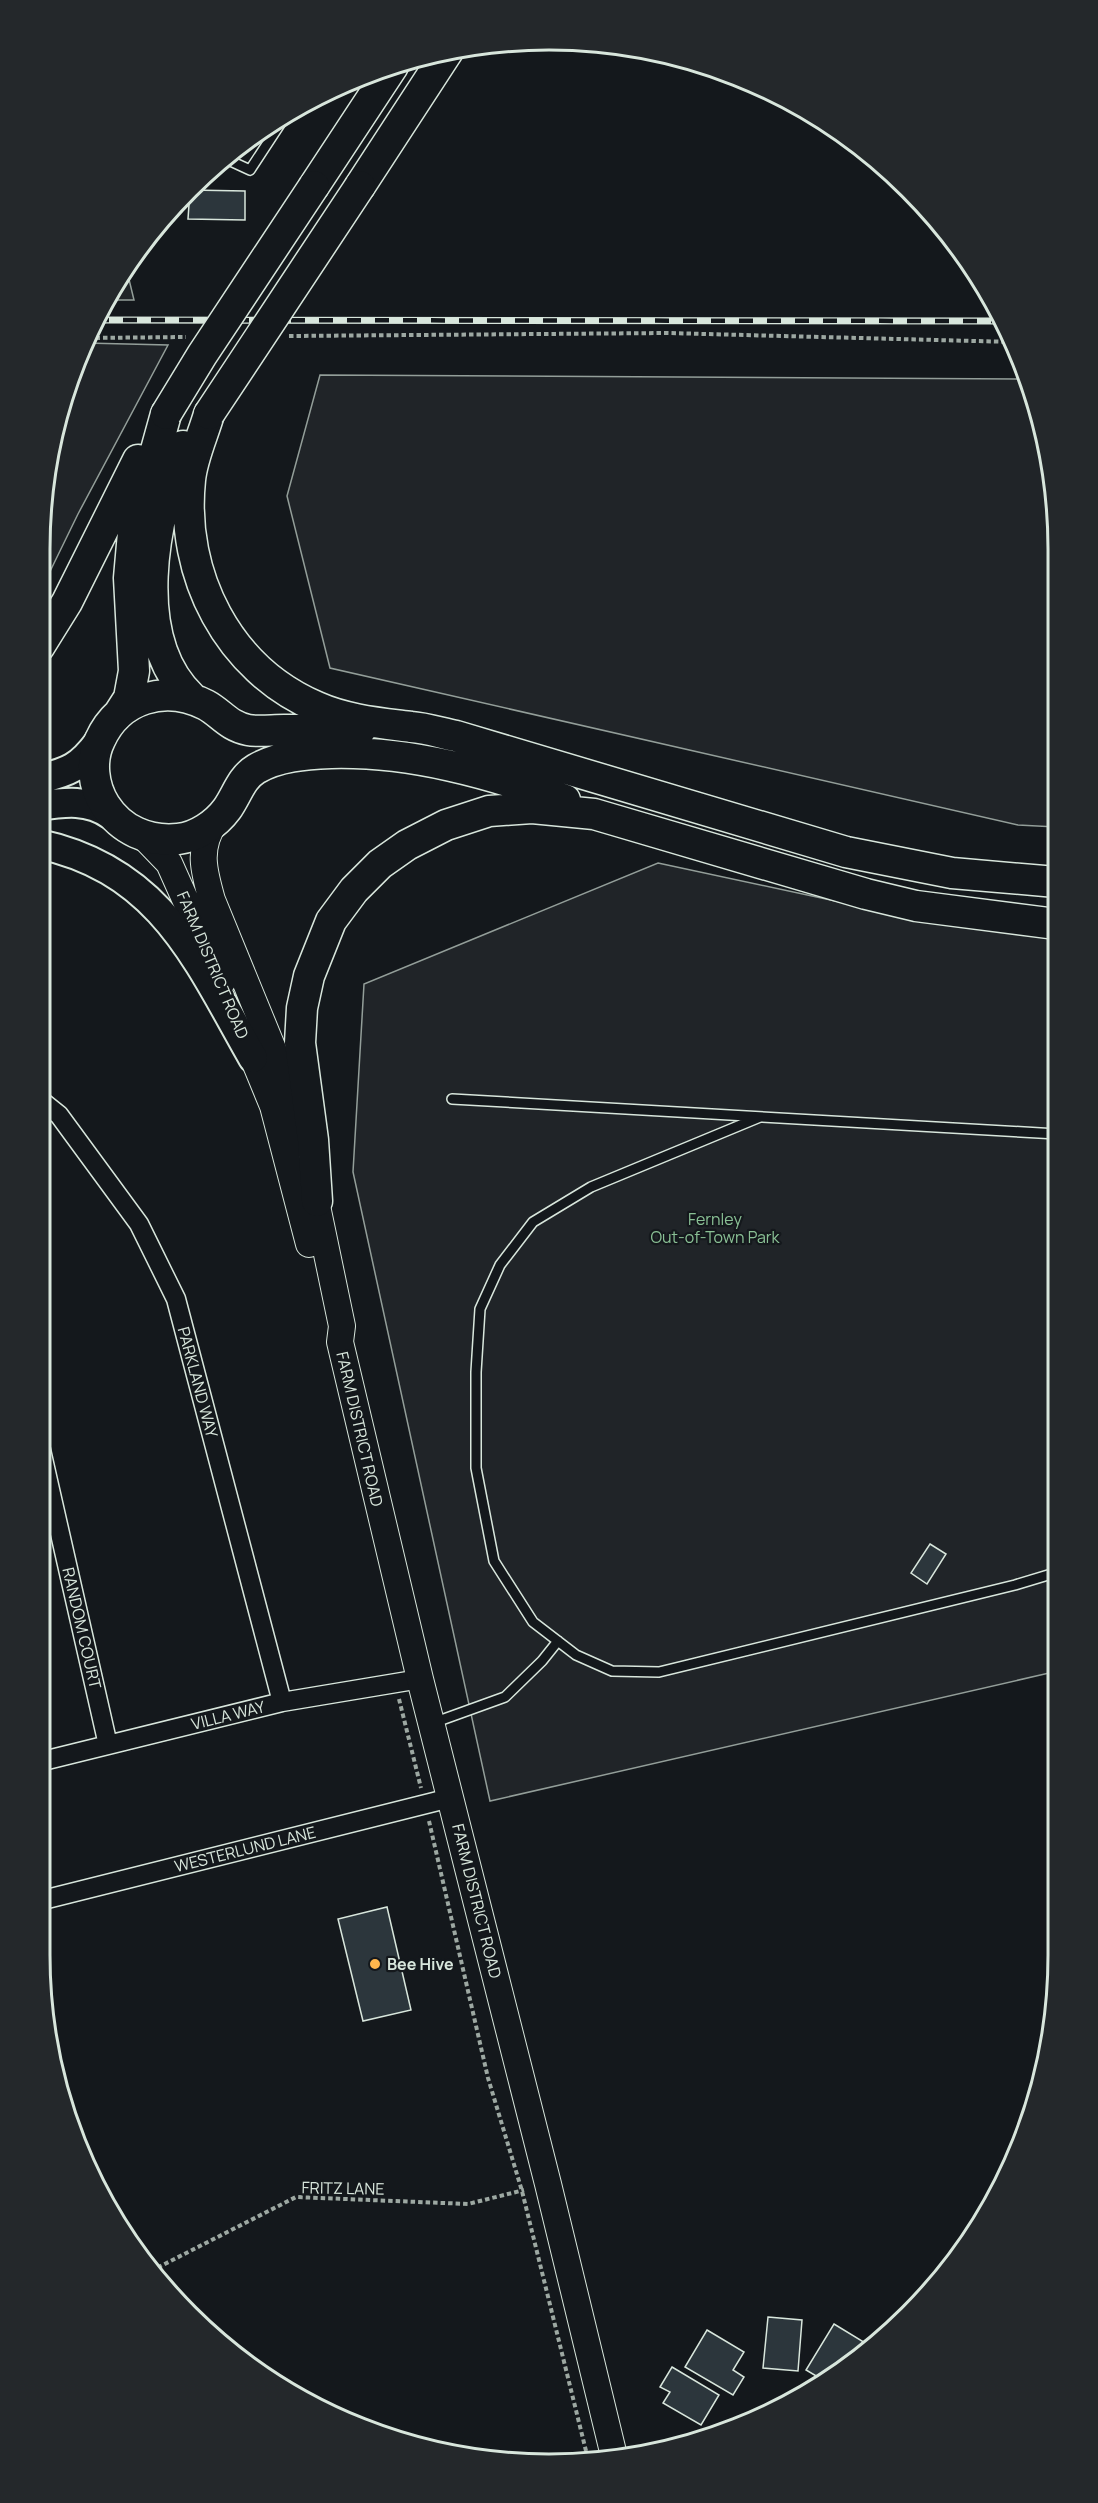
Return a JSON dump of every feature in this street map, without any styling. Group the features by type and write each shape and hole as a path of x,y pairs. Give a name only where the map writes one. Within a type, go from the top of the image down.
{"highway":[{"path":"236,791 240,772 239,753 233,735 223,719 178,686 171,675 158,636 153,588 159,518 174,467 184,445 195,428 209,414 441,62"},
{"path":"50,629 67,602 145,445 386,77"},
{"path":"166,414 139,503 130,549 129,578 134,671 129,698 107,726 98,743 94,762 95,780 101,798 111,815 126,827 143,836 161,840 181,839 199,833 215,822 228,808 246,776 255,770 291,757 317,754 382,754 411,757 552,795 582,806 594,814"},
{"path":"209,414 190,478 189,514 194,561 200,582 215,615 247,659 295,696 319,708 385,725 412,727 456,736 856,854 952,873 1048,881"},
{"path":"120,712 135,701 154,695 173,694 192,698"},
{"path":"223,719 249,730 346,730 385,725"},
{"path":"317,1201 313,1140 300,1043 302,1008 309,976 331,921 354,890 380,864 407,845 446,825 489,811 532,808 594,814 866,894 916,906 1048,923"}],"main road":[{"path":"50,776 74,769 85,761 98,743"},
{"path":"50,804 88,803 100,807 111,815"},
{"name":"FARM DISTRICT ROAD","path":"215,822 207,833 203,845 206,878 212,900 281,1071 294,1110 317,1201 342,1326 340,1342 408,1681 431,1724 549,2184 612,2449"},
{"name":"FARM DISTRICT ROAD","path":"143,836 169,863 253,1058 280,1130 329,1330 332,1337 340,1342"},
{"path":"50,847 95,861 123,877 155,905 186,940 253,1058"}],"street":[{"name":"PARKLAND WAY","path":"50,1107 59,1114 139,1224 176,1299 282,1702"},
{"name":"RANDOM COURT","path":"50,1489 108,1745"},
{"name":"VILLA WAY","path":"50,1759 282,1702 408,1681"},
{"name":"WESTERLUND LANE","path":"50,1897 450,1798"}],"lane":[{"path":"233,162 250,170 275,131"},
{"path":"452,1098 1048,1133"},
{"path":"760,1117 591,1187 533,1222 500,1265 480,1309 476,1372 476,1468 495,1561 533,1622 576,1655 612,1671 659,1672 1048,1575"},
{"path":"431,1724 505,1697 542,1661 558,1641"}],"path":[{"path":"284,336 667,333 1003,342"},
{"path":"97,338 189,336"},
{"path":"408,1681 425,1804 488,2078 522,2191 586,2452"},
{"name":"FRITZ LANE","path":"160,2267 296,2198 468,2204 549,2184"}],"green space":[{"path":"129,279 134,300 115,300"},
{"path":"94,343 168,345 50,571 51,516 59,452 76,388"},
{"path":"320,375 1018,379 1039,452 1047,516 1048,827 1018,825 330,668 287,496"},
{"name":"Fernley Out-of-Town Park","path":"658,863 905,916 1048,937 1048,1673 490,1801 353,1172 364,984"}],"building":[{"path":"202,190 245,191 245,220 188,219 189,203"},
{"path":"930,1544 946,1554 927,1584 911,1573"},
{"name":"Bee Hive","path":"387,1907 411,2010 363,2021 338,1919"},
{"path":"768,2317 802,2320 798,2371 763,2368"},
{"path":"834,2324 863,2342 816,2376 806,2370"},
{"path":"707,2330 744,2352 733,2370 744,2377 733,2395 685,2367"},
{"path":"672,2367 719,2395 701,2425 663,2403 670,2392 660,2387"}],"railway":[{"path":"105,320 993,321"}],"place":[{"name":"Bee Hive","path":"375,1964"}]}
